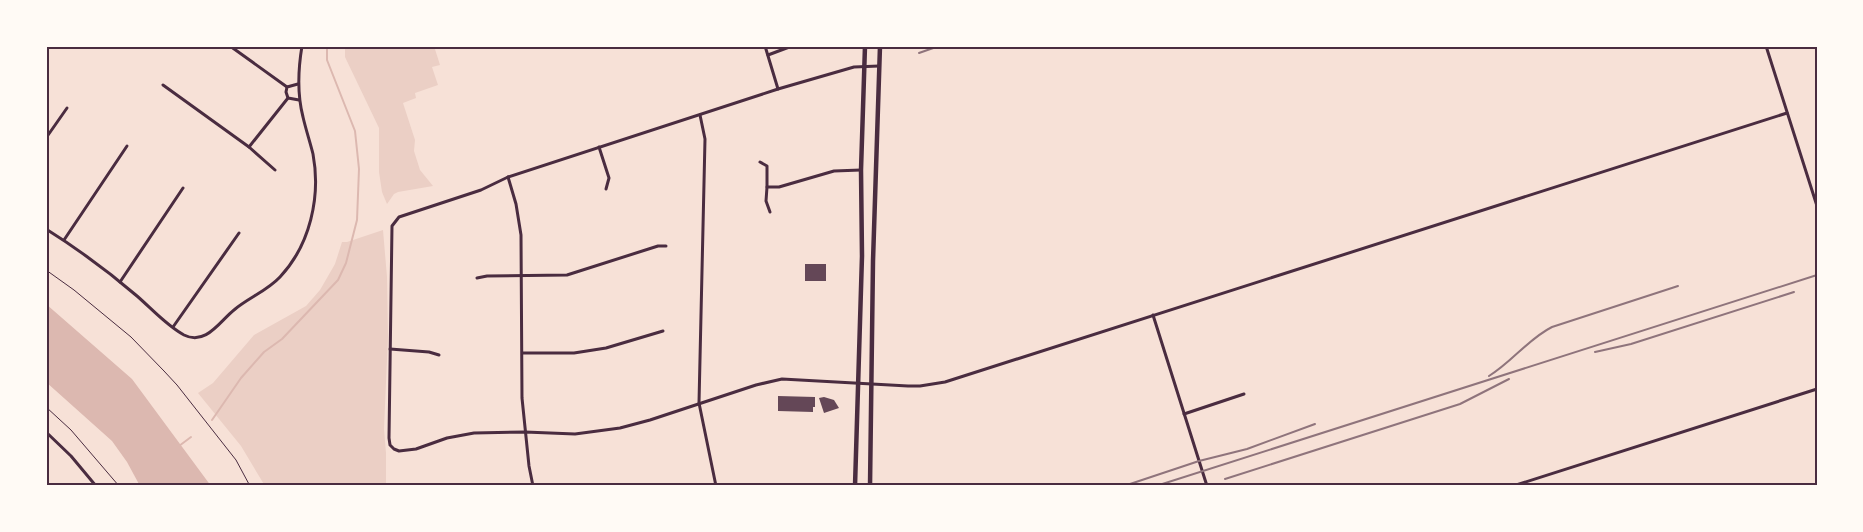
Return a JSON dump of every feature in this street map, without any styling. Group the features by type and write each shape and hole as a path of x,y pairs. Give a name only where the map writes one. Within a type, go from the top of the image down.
{"main road":[{"path":"855,486 862,256 861,170 865,46"},
{"path":"870,486 873,250 880,46"}],"street":[{"path":"230,46 287,88"},
{"path":"46,229 64,240 120,282 184,335 191,337 204,336 210,333 247,299 279,279 296,257 310,227 316,176 313,154 299,100 298,84 302,46"},
{"path":"765,46 778,89"},
{"path":"768,55 792,46"},
{"path":"1766,46 1817,206"},
{"path":"879,66 864,66 778,89 508,177 481,190 399,217 395,220 392,226 390,445 399,451 462,435 526,432 574,434 620,428 756,385 782,379 920,386 945,382 1787,113"},
{"path":"287,88 298,84"},
{"path":"163,85 249,146 275,170"},
{"path":"287,88 288,98"},
{"path":"288,98 299,100"},
{"path":"249,146 288,98"},
{"path":"46,138 67,108"},
{"path":"700,115 705,139 699,403 716,486"},
{"path":"64,240 127,146"},
{"path":"599,147 609,178 606,189"},
{"path":"760,162 767,166 766,201 770,212"},
{"path":"767,187 779,187 834,171 861,170"},
{"path":"508,177 516,204 521,235 522,398 533,486"},
{"path":"120,282 183,188"},
{"path":"173,327 239,232"},
{"path":"477,278 487,276 567,276 658,246 666,246"},
{"path":"1153,316 1207,486"},
{"path":"522,353 582,351 606,348 663,331"},
{"path":"390,349 429,352 440,355"},
{"path":"1513,486 1817,389"},
{"path":"1184,414 1244,394"},
{"path":"46,432 71,456 96,486"}],"path":[{"path":"46,270 131,337 164,370 236,460 250,486"},
{"path":"46,407 71,430 120,486"}],"shaded area":[{"path":"345,46 434,46 440,65 432,67 438,85 415,93 416,98 403,103 415,140 414,151 420,170 433,186 398,192 394,194 387,204 382,192 379,172 379,128 345,57"},
{"path":"383,230 387,277 388,336 384,429 386,486 265,486 241,446 198,393 213,383 254,335 306,306 320,290 335,264 342,242"},
{"path":"46,304 132,379 211,486 140,486 127,462 112,441 46,382"}],"building":[{"path":"805,264 826,264 826,281 805,281"},
{"path":"778,396 815,397 815,407 813,407 813,412 778,411"},
{"path":"824,397 834,400 839,408 824,413 819,398"}],"waterway":[{"path":"212,420 241,378 264,352 282,339 338,280 346,263 357,220 359,169 355,131 327,60 327,46"},
{"path":"179,446 191,437"}],"railway":[{"path":"919,53 939,46"},
{"path":"1156,486 1817,275"},
{"path":"1489,376 1535,338 1552,327 1678,286"},
{"path":"1595,352 1631,344 1794,292"},
{"path":"1225,479 1460,404 1509,379"},
{"path":"1124,486 1199,461 1247,449 1315,424"}]}
